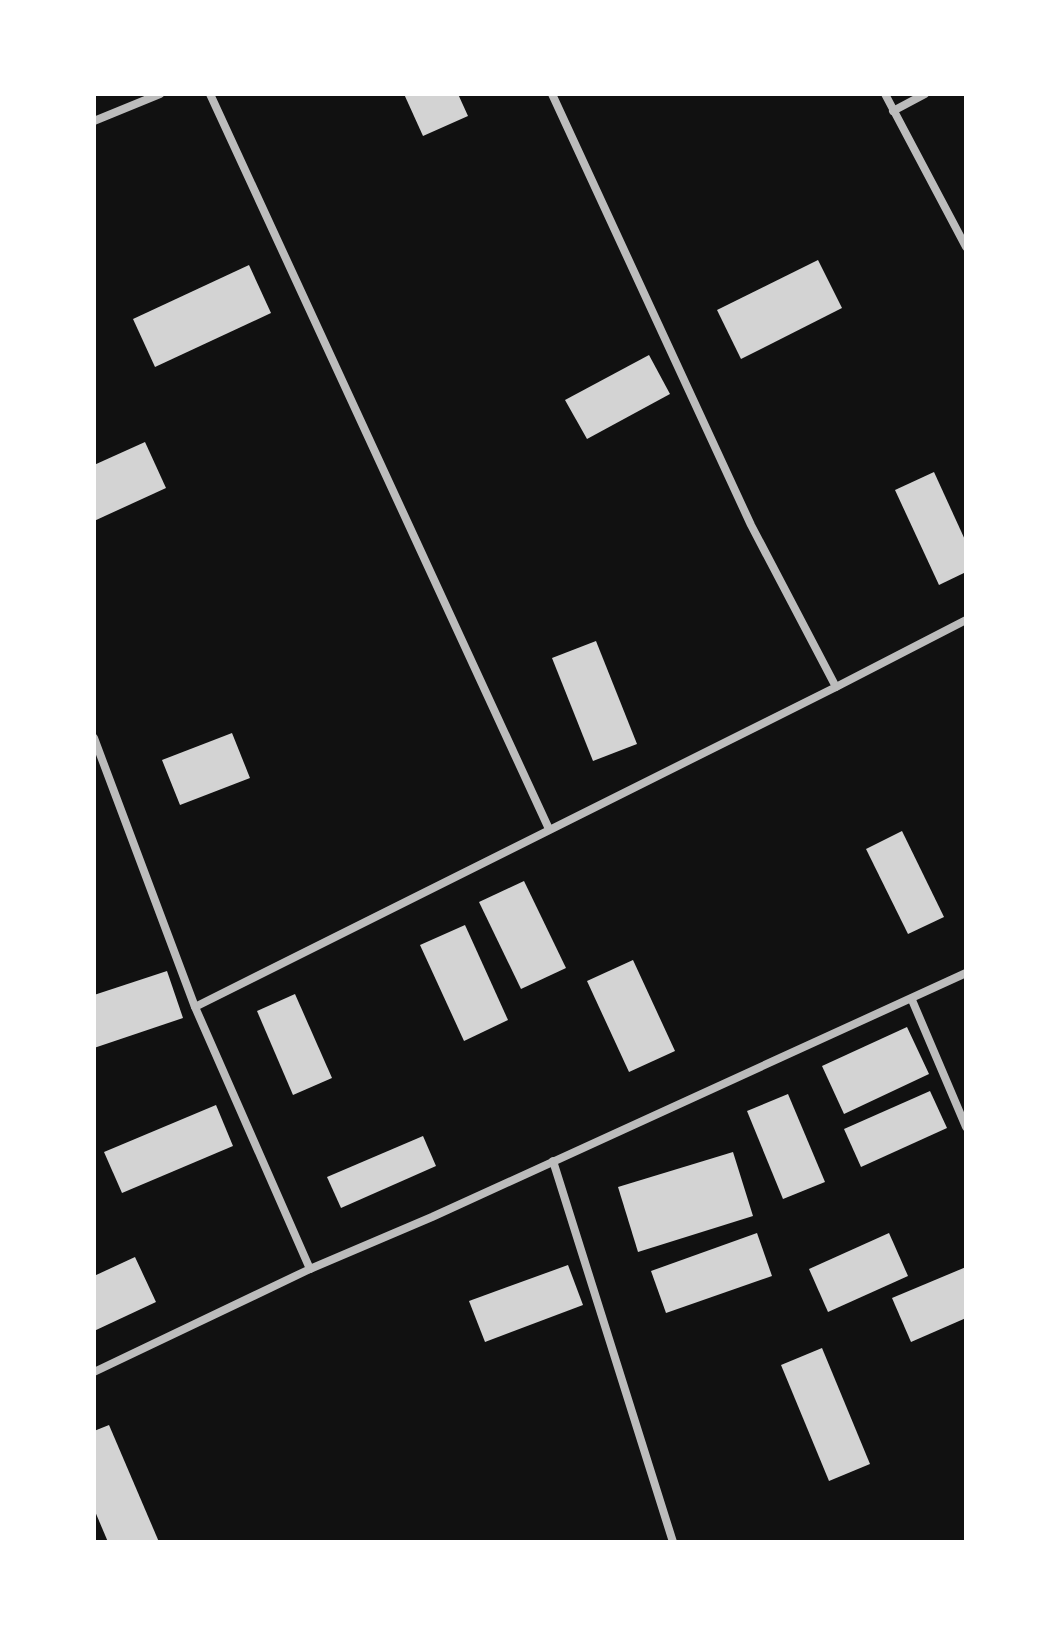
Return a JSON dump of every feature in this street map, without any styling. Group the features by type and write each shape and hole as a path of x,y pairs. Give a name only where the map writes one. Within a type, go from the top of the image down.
{"street":[{"path":"94,121 160,94"},
{"path":"210,94 549,829"},
{"path":"552,94 751,525 836,687"},
{"path":"885,94 966,247"},
{"path":"893,111 925,94"},
{"path":"195,1007 966,620"},
{"path":"94,738 195,1007 310,1269"},
{"path":"94,1372 310,1269 912,1000 966,973"},
{"path":"912,1000 966,1127"},
{"path":"553,1161 673,1542"}],"building":[{"path":"404,94 458,94 468,116 423,136"},
{"path":"818,260 842,308 741,359 717,310"},
{"path":"249,265 271,313 155,367 133,319"},
{"path":"649,355 670,394 587,439 565,400"},
{"path":"145,442 166,488 94,521 94,465"},
{"path":"934,472 966,542 966,572 939,585 895,490"},
{"path":"596,641 637,744 593,761 552,658"},
{"path":"232,733 250,778 180,805 162,760"},
{"path":"902,831 944,917 908,934 866,849"},
{"path":"524,881 566,968 521,989 479,902"},
{"path":"465,925 508,1020 464,1041 420,945"},
{"path":"633,960 675,1051 629,1072 587,981"},
{"path":"167,971 183,1018 94,1048 94,995"},
{"path":"295,994 332,1078 293,1095 257,1011"},
{"path":"907,1027 929,1074 844,1114 822,1066"},
{"path":"930,1091 947,1128 861,1167 844,1129"},
{"path":"788,1094 825,1182 783,1199 747,1111"},
{"path":"216,1105 233,1146 122,1193 104,1152"},
{"path":"423,1136 436,1166 341,1208 327,1177"},
{"path":"733,1152 753,1216 638,1252 618,1187"},
{"path":"757,1233 772,1276 666,1313 651,1271"},
{"path":"889,1233 908,1276 828,1312 809,1269"},
{"path":"135,1257 156,1302 94,1331 94,1276"},
{"path":"568,1265 583,1305 485,1342 469,1301"},
{"path":"966,1267 966,1318 911,1342 892,1298"},
{"path":"822,1348 870,1464 829,1481 781,1365"},
{"path":"109,1425 159,1542 108,1542 94,1509 94,1431"}]}
